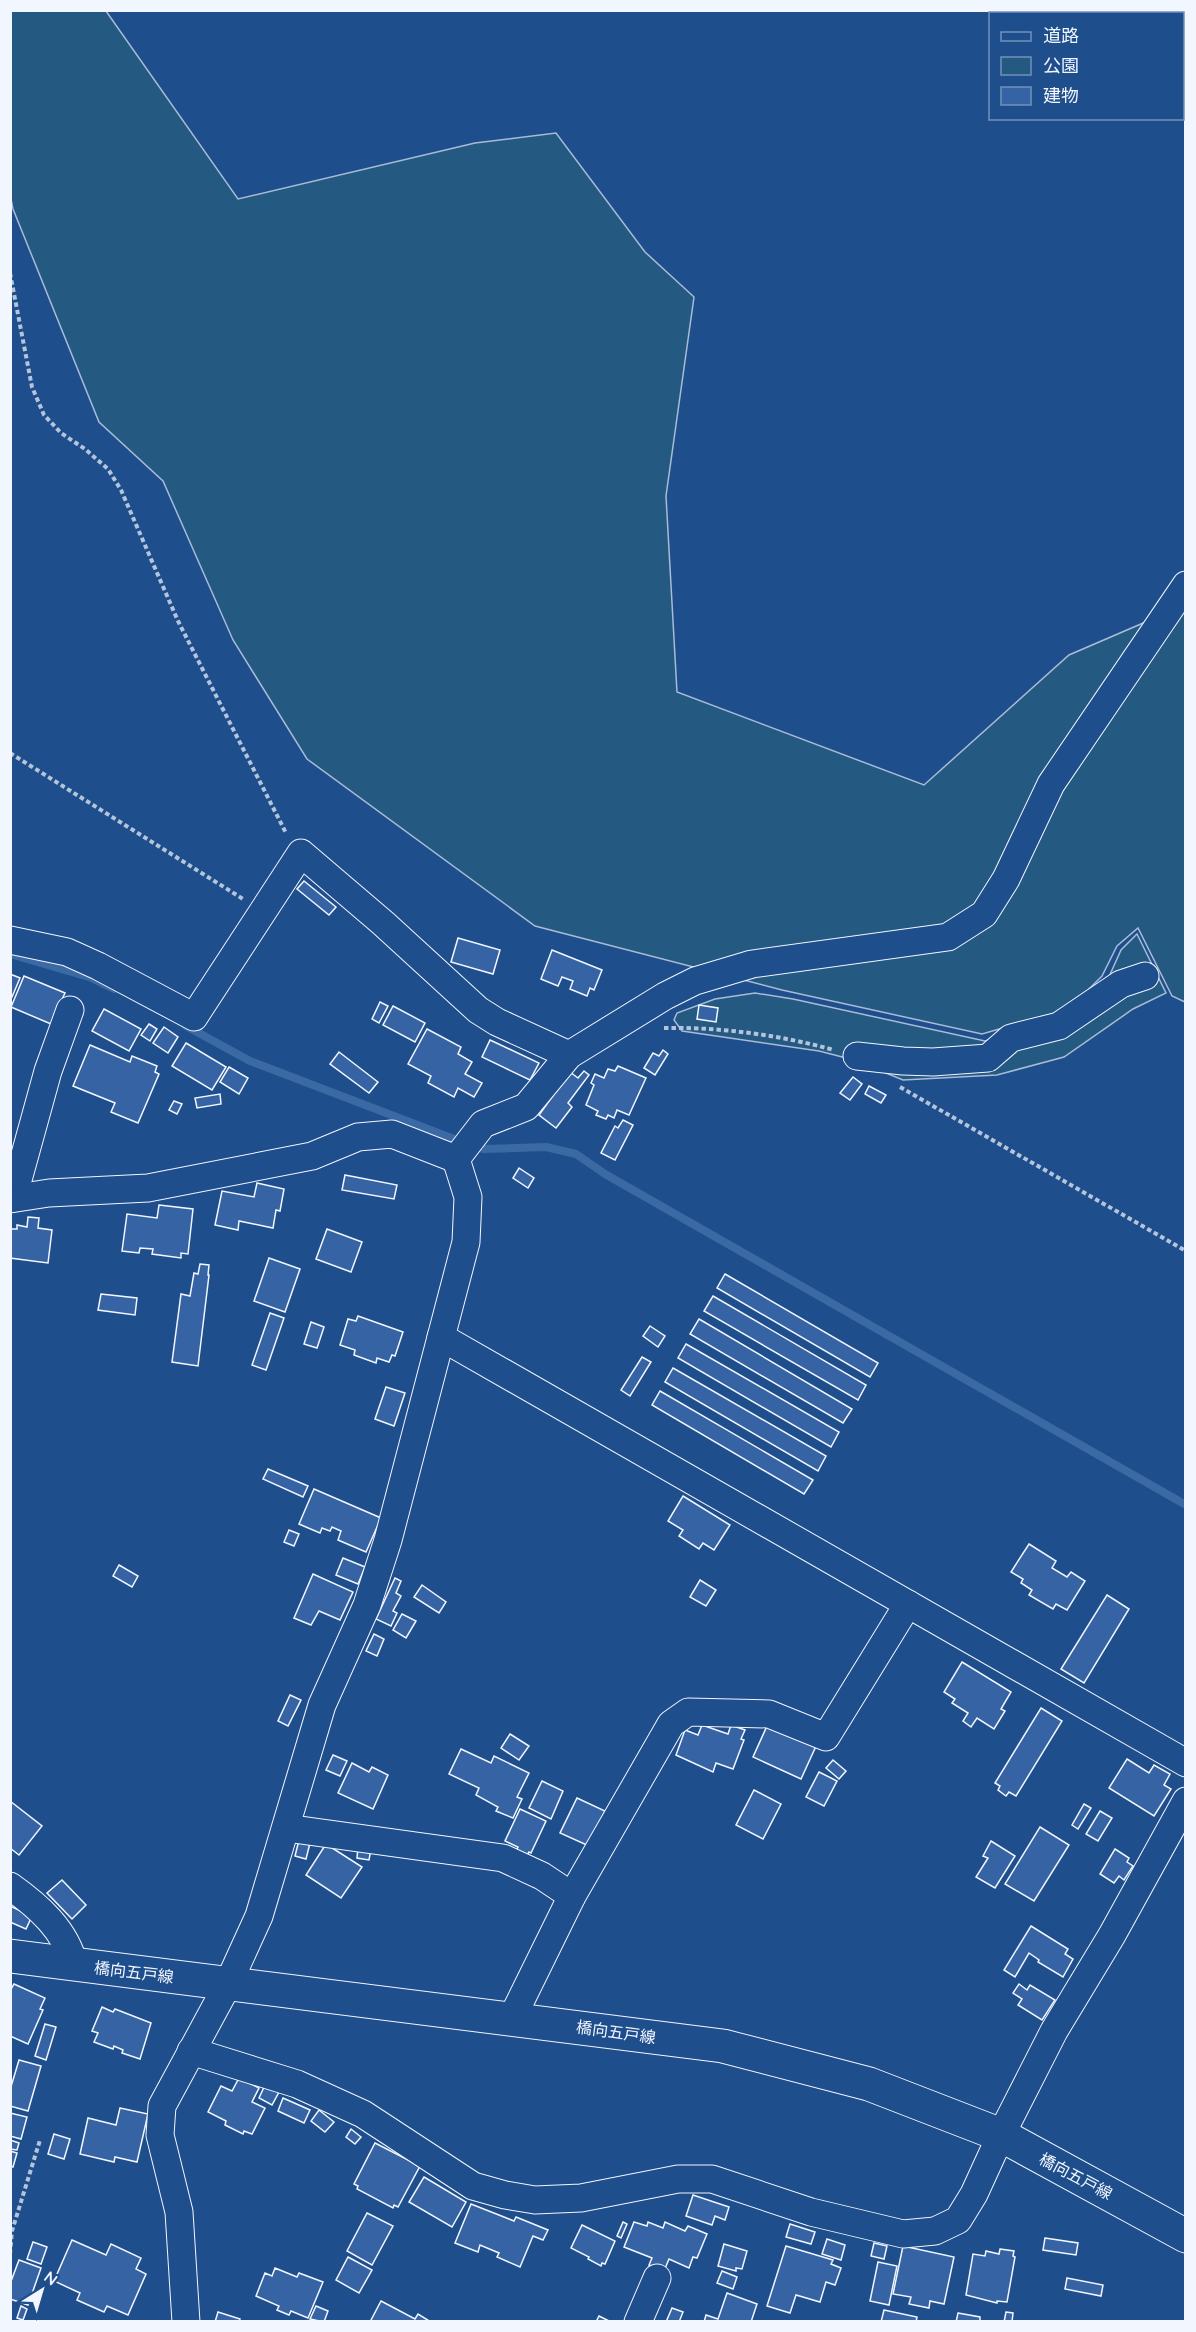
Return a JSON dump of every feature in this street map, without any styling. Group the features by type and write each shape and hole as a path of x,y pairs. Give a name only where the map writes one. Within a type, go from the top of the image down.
{"main road":[{"name":"橋向五戸線","path":"10,1956 723,2046 869,2084 1001,2135 1185,2236"}],"street":[{"path":"456,1159 483,1124 526,1107 569,1055 665,996 695,981 752,964 948,936 984,914 1006,879 1052,784 1185,585"},
{"path":"10,940 67,952 194,1017 301,853 383,923 478,1010 497,1022 569,1055"},
{"path":"857,1056 933,1062 988,1058 1011,1038 1059,1026 1121,984 1145,976"},
{"path":"70,1010 48,1071 12,1198 49,1193 147,1188 312,1156 358,1137 369,1136 392,1134 456,1159"},
{"path":"186,2322 179,2212 160,2135 162,2106 228,1984 259,1916 322,1705 366,1605 388,1540 466,1242 468,1197 456,1159"},
{"path":"441,1336 1185,1763"},
{"path":"512,2018 572,1896 671,1724 688,1712 769,1714 826,1737 908,1605"},
{"path":"191,2051 297,2084 363,2114 473,2186 505,2195 535,2200 581,2198 678,2179 712,2179 811,2212 903,2234 935,2231 958,2220 974,2194 1054,2031 1113,1935 1185,1801"},
{"path":"286,1828 503,1858 542,1876 572,1896"},
{"path":"10,1886 39,1907 70,1949 74,1965"},
{"path":"638,2322 657,2278"}],"path":[{"path":"10,273 32,387 44,415 61,434 86,449 108,469 125,501 178,621 287,835 301,853"},
{"path":"10,753 262,911"},
{"path":"628,1020 653,1028 691,1028 808,1043 857,1056"},
{"path":"894,1084 1185,1251"},
{"path":"10,2254 12,2231 39,2140"}],"green space":[{"path":"10,11 106,11 238,199 475,143 556,133 645,252 694,297 666,496 677,692 924,785 1069,655 1185,605 1185,1002 1172,996 1138,928 1117,946 1102,976 1069,1009 982,1034 782,990 535,926 307,759 233,640 163,481 99,422 13,209 10,194"},
{"path":"1137,934 1166,993 1133,1009 1064,1057 997,1075 903,1080 854,1060 819,1051 682,1031 674,1020 677,1013 715,999 755,993 793,999 985,1041 1042,1024 1108,979 1121,950"}],"building":[{"path":"1186,18 1186,38 1184,36 1184,20"},
{"path":"304,881 336,907 329,915 297,889"},
{"path":"458,938 500,950 493,974 451,962"},
{"path":"552,950 602,970 594,990 590,988 587,996 570,989 573,981 562,977 558,986 541,979"},
{"path":"10,974 20,978 12,997 10,996"},
{"path":"24,976 65,993 51,1024 11,1007"},
{"path":"380,1002 388,1006 379,1023 372,1019"},
{"path":"699,1005 718,1008 716,1022 697,1019"},
{"path":"393,1006 425,1023 415,1042 383,1025"},
{"path":"104,1009 141,1029 129,1051 92,1031"},
{"path":"149,1024 157,1029 150,1041 141,1035"},
{"path":"164,1027 178,1037 168,1053 153,1043"},
{"path":"427,1029 461,1047 458,1054 472,1062 465,1074 482,1083 474,1097 458,1088 454,1097 428,1083 431,1076 408,1064"},
{"path":"490,1040 539,1063 530,1080 482,1057"},
{"path":"186,1043 226,1067 212,1090 172,1066"},
{"path":"90,1045 130,1062 132,1056 157,1066 155,1072 159,1074 138,1123 111,1112 115,1103 73,1086"},
{"path":"663,1050 668,1054 655,1075 644,1068 653,1053 659,1056"},
{"path":"339,1052 378,1082 369,1093 330,1064"},
{"path":"618,1066 646,1078 629,1115 617,1110 614,1118 608,1115 606,1119 596,1115 598,1111 586,1105 594,1085 591,1083 595,1074 604,1078 608,1069 615,1071"},
{"path":"229,1067 248,1078 239,1094 220,1082"},
{"path":"584,1071 589,1075 568,1103 572,1107 556,1128 539,1115 570,1072 578,1078"},
{"path":"853,1077 862,1084 850,1100 840,1093"},
{"path":"869,1086 886,1095 881,1103 865,1094"},
{"path":"220,1094 221,1104 197,1108 195,1098"},
{"path":"174,1101 182,1104 177,1114 169,1110"},
{"path":"623,1120 633,1125 615,1160 601,1153 615,1126 618,1128"},
{"path":"519,1168 534,1178 528,1188 513,1178"},
{"path":"345,1175 397,1185 394,1199 342,1190"},
{"path":"257,1183 284,1189 280,1211 276,1210 273,1228 239,1221 238,1230 215,1225 222,1191 254,1197"},
{"path":"159,1205 193,1209 188,1254 181,1253 181,1258 152,1254 153,1249 140,1248 139,1253 122,1251 127,1214 157,1218"},
{"path":"28,1217 39,1218 38,1228 52,1230 48,1263 10,1258 10,1229 17,1229 17,1225 27,1227"},
{"path":"327,1229 362,1242 351,1272 316,1259"},
{"path":"269,1258 300,1269 285,1312 254,1301"},
{"path":"200,1264 209,1265 209,1275 198,1366 172,1362 181,1294 190,1296 194,1273 198,1274"},
{"path":"725,1274 878,1363 870,1377 717,1288"},
{"path":"101,1294 137,1298 135,1315 98,1310"},
{"path":"713,1296 866,1385 858,1400 704,1311"},
{"path":"270,1313 284,1318 266,1370 252,1365"},
{"path":"358,1316 403,1332 395,1356 392,1355 389,1362 377,1358 376,1363 354,1355 355,1350 340,1345 348,1319 356,1321"},
{"path":"699,1319 852,1409 843,1423 690,1334"},
{"path":"311,1322 324,1327 317,1348 304,1344"},
{"path":"650,1326 665,1336 658,1347 643,1336"},
{"path":"686,1344 839,1432 831,1447 678,1358"},
{"path":"642,1357 651,1362 630,1396 621,1390"},
{"path":"673,1368 826,1456 818,1471 665,1382"},
{"path":"386,1387 405,1393 394,1426 375,1419"},
{"path":"660,1391 813,1480 804,1494 652,1405"},
{"path":"268,1469 308,1486 303,1497 263,1479"},
{"path":"314,1489 381,1518 366,1552 338,1540 341,1531 332,1527 330,1531 322,1528 320,1533 299,1524"},
{"path":"683,1496 730,1525 714,1550 703,1543 699,1549 679,1536 683,1530 668,1521"},
{"path":"289,1530 299,1534 294,1546 284,1542"},
{"path":"1029,1544 1056,1561 1052,1568 1067,1577 1071,1572 1085,1581 1067,1610 1056,1604 1053,1609 1029,1595 1032,1590 1021,1583 1023,1579 1011,1572"},
{"path":"343,1558 365,1567 358,1584 336,1575"},
{"path":"119,1565 138,1576 132,1587 113,1576"},
{"path":"313,1574 353,1592 340,1620 319,1611 311,1625 294,1618"},
{"path":"395,1578 401,1581 396,1593 401,1596 393,1611 397,1613 391,1626 376,1619"},
{"path":"700,1580 716,1590 706,1606 690,1597"},
{"path":"422,1585 446,1602 439,1613 414,1597"},
{"path":"1107,1595 1129,1609 1084,1683 1061,1669"},
{"path":"402,1614 416,1621 406,1638 393,1630"},
{"path":"374,1634 384,1639 377,1656 366,1651"},
{"path":"962,1662 1011,1692 1001,1709 1005,1711 994,1729 977,1718 971,1727 963,1721 968,1713 952,1703 955,1699 944,1692"},
{"path":"290,1695 301,1700 288,1726 278,1721"},
{"path":"1041,1708 1062,1721 1016,1796 1009,1792 1006,1796 998,1790 1000,1786 995,1783"},
{"path":"702,1725 728,1734 731,1725 745,1730 741,1739 744,1740 733,1769 716,1763 713,1772 676,1755 685,1730 698,1735"},
{"path":"767,1726 817,1744 801,1779 753,1757"},
{"path":"510,1734 529,1746 519,1760 501,1748"},
{"path":"461,1749 491,1763 494,1756 529,1773 517,1797 522,1799 513,1818 496,1811 498,1807 476,1795 479,1788 449,1774"},
{"path":"333,1755 347,1761 340,1776 326,1770"},
{"path":"1127,1759 1149,1773 1154,1765 1170,1774 1164,1785 1171,1789 1154,1816 1109,1788"},
{"path":"833,1760 846,1771 839,1779 826,1768"},
{"path":"352,1763 369,1772 372,1767 388,1775 373,1809 338,1793"},
{"path":"819,1772 837,1781 824,1806 806,1797"},
{"path":"542,1781 563,1791 551,1819 529,1808"},
{"path":"754,1790 781,1804 763,1839 736,1825"},
{"path":"577,1798 605,1811 589,1846 560,1833"},
{"path":"10,1801 42,1826 19,1855 10,1848"},
{"path":"1084,1804 1091,1808 1078,1829 1072,1825"},
{"path":"520,1809 546,1821 531,1853 529,1852 526,1857 515,1853 518,1847 505,1841"},
{"path":"1100,1811 1112,1818 1098,1841 1086,1834"},
{"path":"1040,1827 1069,1845 1034,1901 1005,1884"},
{"path":"299,1840 310,1843 306,1859 295,1856"},
{"path":"991,1841 1015,1856 995,1888 976,1877 988,1858 983,1856"},
{"path":"326,1844 362,1867 341,1898 306,1875"},
{"path":"358,1847 371,1849 369,1860 357,1858"},
{"path":"1115,1849 1129,1858 1127,1862 1133,1866 1124,1880 1119,1876 1114,1883 1100,1874"},
{"path":"62,1880 86,1905 72,1919 47,1893"},
{"path":"10,1906 32,1916 26,1929 10,1922"},
{"path":"1031,1926 1068,1949 1065,1954 1073,1959 1063,1977 1038,1962 1039,1960 1029,1953 1015,1977 1004,1970"},
{"path":"14,1984 45,1998 40,2009 43,2010 28,2044 10,2036 10,1991"},
{"path":"1019,1984 1027,1990 1030,1985 1055,2000 1042,2020 1018,2005 1022,1999 1013,1993"},
{"path":"102,2007 113,2012 115,2009 151,2023 140,2059 122,2053 123,2050 114,2046 113,2049 94,2042 98,2033 92,2031"},
{"path":"45,2024 56,2027 46,2060 35,2056"},
{"path":"19,2060 41,2066 28,2111 10,2106 10,2090"},
{"path":"239,2078 259,2088 252,2102 265,2108 252,2134 244,2131 243,2134 225,2125 226,2121 208,2112 221,2086 232,2091"},
{"path":"265,2085 279,2092 272,2105 259,2098"},
{"path":"283,2098 310,2110 304,2123 278,2111"},
{"path":"120,2108 148,2114 137,2162 115,2157 114,2162 80,2154 88,2118 116,2125"},
{"path":"319,2110 334,2122 325,2132 311,2121"},
{"path":"10,2113 27,2117 21,2139 10,2136"},
{"path":"351,2129 361,2137 355,2144 346,2137"},
{"path":"54,2134 70,2139 64,2159 48,2154"},
{"path":"10,2140 19,2143 17,2150 10,2149"},
{"path":"375,2143 420,2166 398,2207 394,2205 393,2208 357,2189 358,2186 354,2184"},
{"path":"10,2151 17,2153 13,2167 10,2166"},
{"path":"424,2177 466,2202 452,2227 409,2202"},
{"path":"693,2195 729,2207 725,2220 715,2216 712,2225 686,2216"},
{"path":"471,2204 514,2221 516,2217 548,2230 543,2240 533,2236 520,2267 497,2257 499,2253 480,2245 478,2252 455,2243"},
{"path":"367,2213 393,2226 372,2265 347,2251"},
{"path":"623,2222 627,2224 621,2238 617,2236"},
{"path":"634,2222 647,2226 648,2222 663,2228 665,2222 685,2231 688,2226 707,2234 697,2258 693,2257 689,2268 669,2259 664,2271 649,2265 652,2258 624,2247"},
{"path":"790,2224 815,2232 811,2244 786,2237"},
{"path":"582,2225 615,2241 605,2264 602,2263 601,2266 571,2248"},
{"path":"1045,2238 1078,2243 1076,2255 1043,2250"},
{"path":"827,2239 845,2245 841,2260 822,2254"},
{"path":"72,2240 106,2255 111,2244 141,2258 136,2269 146,2274 128,2315 107,2306 104,2312 77,2300 80,2293 54,2281"},
{"path":"33,2242 47,2247 41,2264 27,2259"},
{"path":"874,2243 887,2246 884,2259 871,2256"},
{"path":"724,2244 747,2251 742,2269 736,2268 736,2271 718,2266"},
{"path":"786,2246 833,2260 831,2264 841,2268 835,2285 826,2282 820,2302 796,2295 790,2313 767,2306"},
{"path":"903,2246 954,2257 944,2304 930,2301 929,2308 909,2304 911,2297 893,2294"},
{"path":"1000,2249 1014,2251 1013,2256 1015,2257 1007,2302 997,2301 997,2303 966,2295 973,2254 985,2256 986,2251 999,2254"},
{"path":"348,2257 372,2270 359,2293 336,2280"},
{"path":"19,2260 41,2268 28,2305 10,2299 10,2284"},
{"path":"878,2262 897,2266 889,2305 870,2301"},
{"path":"275,2268 297,2277 299,2273 323,2282 308,2318 291,2311 289,2315 277,2310 279,2306 256,2296 265,2273 272,2276"},
{"path":"722,2271 737,2277 733,2289 717,2283"},
{"path":"1067,2278 1103,2285 1101,2296 1065,2289"},
{"path":"727,2293 757,2304 751,2322 704,2322 706,2315 718,2319"},
{"path":"381,2301 415,2319 418,2314 431,2322 370,2322"},
{"path":"21,2306 27,2309 23,2320 17,2318"},
{"path":"316,2306 328,2311 324,2322 310,2319"},
{"path":"672,2308 683,2312 679,2322 666,2322"},
{"path":"884,2310 917,2317 916,2322 881,2322"},
{"path":"218,2312 240,2319 239,2322 215,2322"},
{"path":"1006,2312 1013,2313 1012,2322 1004,2322"},
{"path":"958,2313 980,2317 980,2322 956,2322"},
{"path":"599,2316 611,2322 596,2322"}],"waterway":[{"path":"10,954 89,977 114,989"},
{"path":"186,1026 250,1061 462,1142"},
{"path":"473,1146 483,1149 546,1147 576,1154 605,1174 1186,1505"}]}
